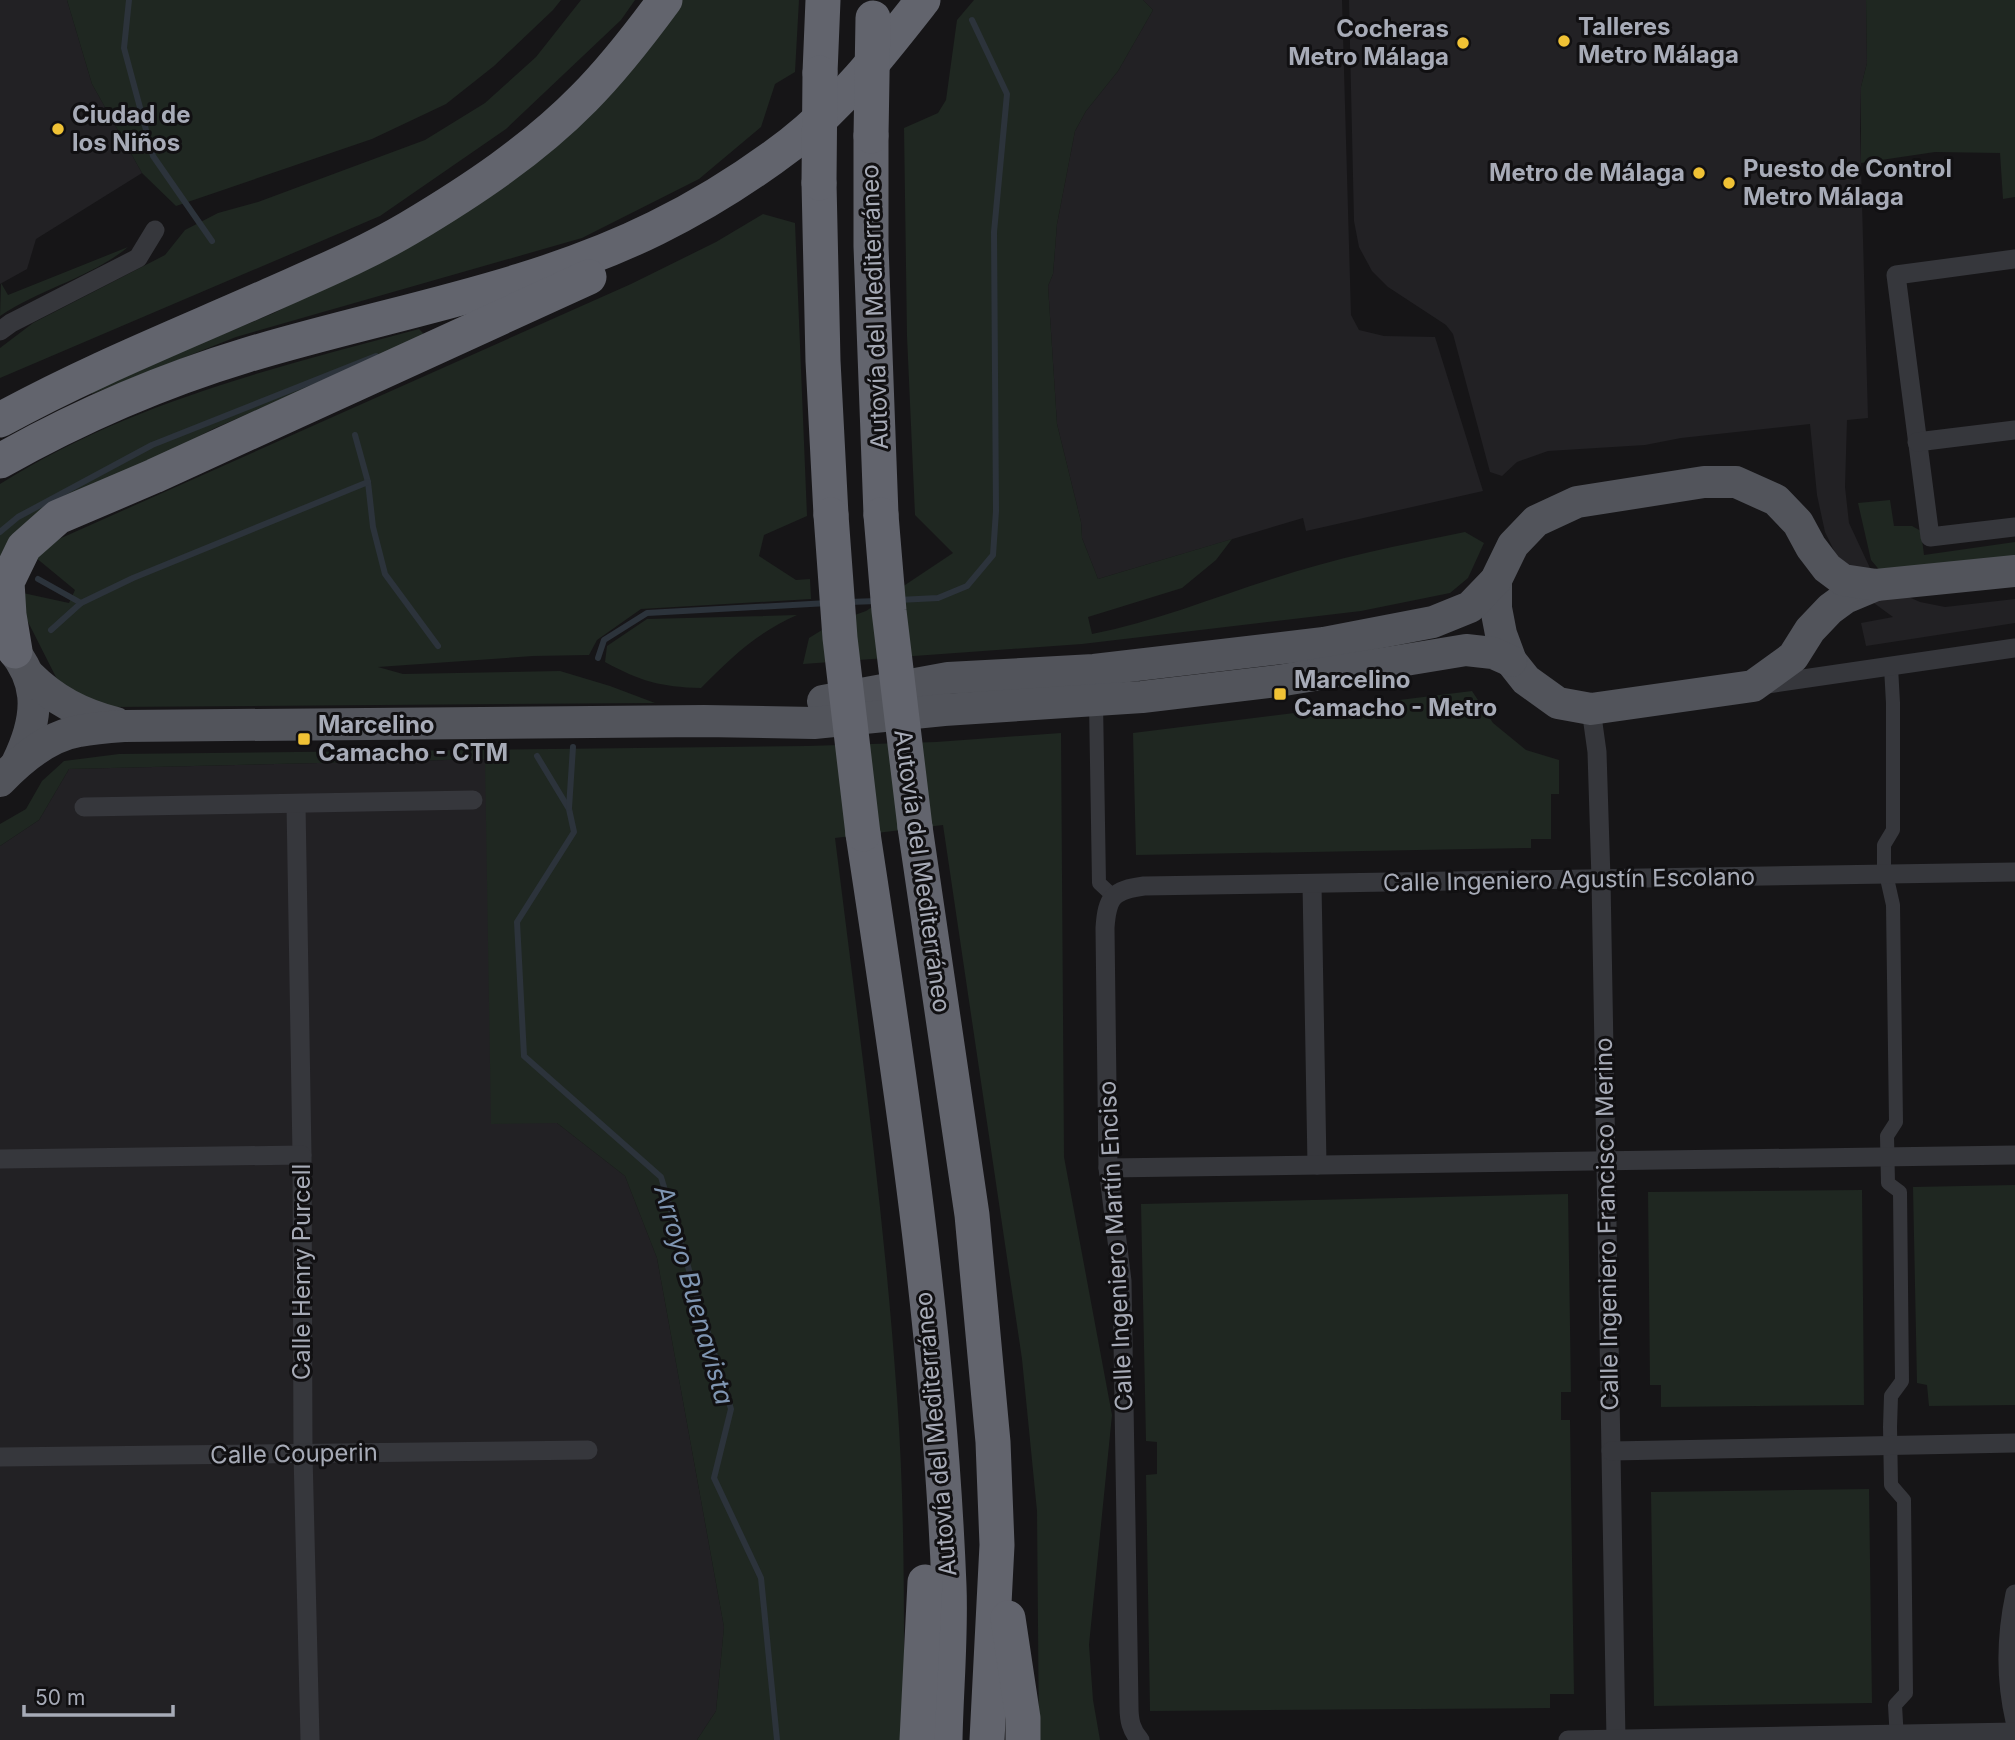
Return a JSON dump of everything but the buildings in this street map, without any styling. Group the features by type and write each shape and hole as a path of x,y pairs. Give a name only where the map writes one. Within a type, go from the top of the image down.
{"highway":[{"path":"0,420 146,349 341,264 408,229 521,154 583,99 635,41 665,0"},
{"name":"Autovía del Mediterráneo","path":"823,0 819,183 823,361 831,515 840,638 863,834 909,1149 940,1425 949,1590 945,1740"},
{"path":"0,461 121,400 246,355 491,289 595,254 657,228 743,178 792,143 846,94 923,0"},
{"name":"Autovía del Mediterráneo","path":"874,9 872,284 881,514 899,704 972,1215 993,1442 996,1545 987,1740"},
{"path":"15,654 7,582 23,547 58,517 155,476 603,271 657,228"},
{"path":"0,398 80,361 146,349"},
{"path":"909,1149 925,1596 917,1740"},
{"path":"996,1545 1023,1718 1023,1740"}],"main road":[{"path":"704,721 948,678 1094,670 1325,643 1433,622 1470,607 1496,580 1513,545 1536,521 1577,502 1704,482 1736,482 1776,500 1798,523 1827,568 1843,580 1876,585 2015,571"},
{"path":"1811,547 1815,590 1811,631"},
{"path":"1496,580 1498,621 1511,661 1526,680 1558,703 1591,709 1753,686 1793,657 1830,609 1846,597 1876,585"},
{"path":"9,772 50,742 76,731 124,726 704,721 814,723 944,710 1096,702 1278,681 1466,650 1493,653 1511,661"},
{"path":"15,654 61,702 90,717 124,726"},
{"path":"9,772 31,735 34,702 15,654"}],"street":[{"path":"0,331 138,258 155,230"},
{"path":"2015,259 1896,275 1930,537 2015,527"},
{"path":"1917,442 2015,430"},
{"path":"1753,686 2015,648"},
{"path":"1891,667 1893,830 1884,845 1884,874 1893,905 1896,1122 1887,1136 1888,1183 1900,1192 1902,1381 1891,1396 1891,1485 1904,1500 1906,1693 1895,1705 1897,1738"},
{"path":"1096,702 1099,883 1118,892"},
{"name":"Calle Ingeniero Francisco Merino","path":"1591,709 1597,752 1601,879 1616,1740"},
{"path":"84,807 473,800"},
{"name":"Calle Henry Purcell","path":"296,804 302,1155 303,1454 310,1740"},
{"name":"Calle Ingeniero Agustín Escolano","path":"1118,892 1144,886 2015,873"},
{"path":"1311,884 1317,1165"},
{"name":"Calle Ingeniero Martín Enciso","path":"1118,892 1106,910 1105,928 1108,1168 1122,1281 1129,1707 1130,1722 1138,1737"},
{"path":"1108,1168 2015,1154"},
{"path":"0,1159 302,1155"},
{"path":"1611,1451 2015,1443"},
{"name":"Calle Couperin","path":"0,1457 588,1450"},
{"path":"2015,1594 2009,1621 2007,1653 2015,1721"},
{"path":"1568,1740 1897,1738 2015,1732"}],"shaded area":[{"name":"Ciudad de los Niños","path":"0,0 67,0 92,84 142,173 36,239 27,269 0,284"},
{"path":"67,0 561,0 494,66 446,104 372,139 176,206 142,173 92,84"},
{"path":"581,0 635,0 621,20 506,129 380,216 0,378 0,348 33,323 165,255 185,230 218,213 258,202 425,140 485,103 536,57"},
{"path":"681,0 799,0 795,72 775,84 761,127 699,179 582,238 236,337 92,394 91,389 274,313 437,229"},
{"path":"974,0 1143,0 1153,10 1118,71 1086,111 1075,131 1057,224 1053,274 1048,286 1057,424 1081,522 1082,538 1098,579 1232,539 1216,560 1182,588 1088,617 1092,634 1160,616 1320,565 1465,532 1484,543 1468,578 1450,593 1361,611 1082,644 803,664 809,638 835,622 866,611 953,553 915,515 907,336 904,128 938,113 946,100 957,20"},
{"path":"1143,0 1342,0 1351,315 1359,330 1384,336 1435,337 1483,491 1306,531 1303,518 1098,579 1082,538 1081,522 1057,424 1048,286 1053,274 1057,224 1075,131 1086,111 1118,71 1153,10"},
{"path":"1349,0 1866,0 1867,63 1861,87 1860,131 1868,418 1847,420 1845,487 1849,523 1870,568 1897,593 1920,602 1945,607 2015,599 2015,623 1866,646 1861,623 1893,617 1867,598 1844,571 1825,532 1817,495 1810,424 1681,438 1645,445 1548,451 1517,462 1502,476 1490,472 1453,334 1446,325 1388,287 1372,271 1359,247 1354,221"},
{"path":"1866,0 2015,0 2015,197 2003,199 2000,153 1935,152 1861,163 1861,87 1867,63"},
{"path":"763,214 795,223 807,516 764,535 759,556 796,580 810,579 811,599 641,609 597,640 589,655 533,656 378,667 403,674 560,671 655,703 109,707 62,689 25,616 23,593 69,603 75,590 35,557 59,539 631,284 716,242"},
{"path":"128,247 98,267 0,316 1,283 8,295"},
{"path":"419,329 426,336 213,429 83,497 0,564 0,484 48,456 99,431 203,391"},
{"path":"1890,500 1894,526 1912,526 1921,531 1924,555 2015,542 2015,561 1882,573 1871,560 1858,503"},
{"path":"797,615 745,647 701,688 651,682 605,662 607,646 647,619"},
{"path":"1472,691 1493,723 1526,750 1559,760 1559,794 1551,794 1551,839 1531,839 1531,848 1136,855 1133,733"},
{"path":"1061,733 1064,1157 1112,1415 1089,1645 1093,1700 1100,1740 1039,1740 1037,1511 1022,1359 943,825 835,838 878,1187 892,1327 904,1561 902,1740 697,1740 716,1711 724,1627 657,1258 625,1176 557,1123 491,1124 485,759 69,769 39,820 0,846 0,824 26,809 42,781 64,761 119,754 807,746 936,742"},
{"path":"528,758 533,1123 557,1123 625,1176 657,1258 724,1627 716,1711 697,1740 0,1740 0,846 39,820 69,769"},
{"path":"2015,1185 2015,1405 1929,1406 1927,1385 1917,1383 1913,1187"},
{"path":"1862,1190 1864,1405 1661,1407 1661,1385 1650,1385 1648,1192"},
{"path":"1568,1194 1571,1392 1561,1392 1561,1420 1570,1420 1574,1694 1550,1694 1550,1708 1150,1711 1146,1475 1157,1474 1157,1442 1146,1441 1141,1204"},
{"path":"1869,1489 1872,1703 1654,1706 1651,1492"}],"waterway":[{"name":"Arroyo Buenavista","path":"129,0 124,48 153,156 212,241"},
{"path":"898,600 938,598 967,586 993,555 996,511 994,232 1007,94 972,20"},
{"path":"0,532 18,517 152,445 376,356"},
{"name":"Arroyo Buenavista","path":"355,435 368,482 373,527 385,574 438,646"},
{"path":"51,630 81,603 133,578 368,482"},
{"path":"38,579 81,603"},
{"path":"849,602 877,601"},
{"path":"598,658 604,640 647,613 828,603"},
{"path":"569,808 573,747"},
{"name":"Arroyo Buenavista","path":"537,756 569,809 574,832 517,922 524,1056 661,1177 731,1409 714,1478 761,1578 777,1740"}],"place":[{"name":"Talleres Metro Málaga","path":"1564,41"},
{"name":"Cocheras Metro Málaga","path":"1463,43"},
{"name":"Ciudad de los Niños","path":"58,129"},
{"name":"Metro de Málaga","path":"1699,173"},
{"name":"Puesto de Control Metro Málaga","path":"1729,183"},
{"name":"Marcelino Camacho - Metro","path":"1280,694"},
{"name":"Marcelino Camacho - CTM","path":"304,739"}]}
